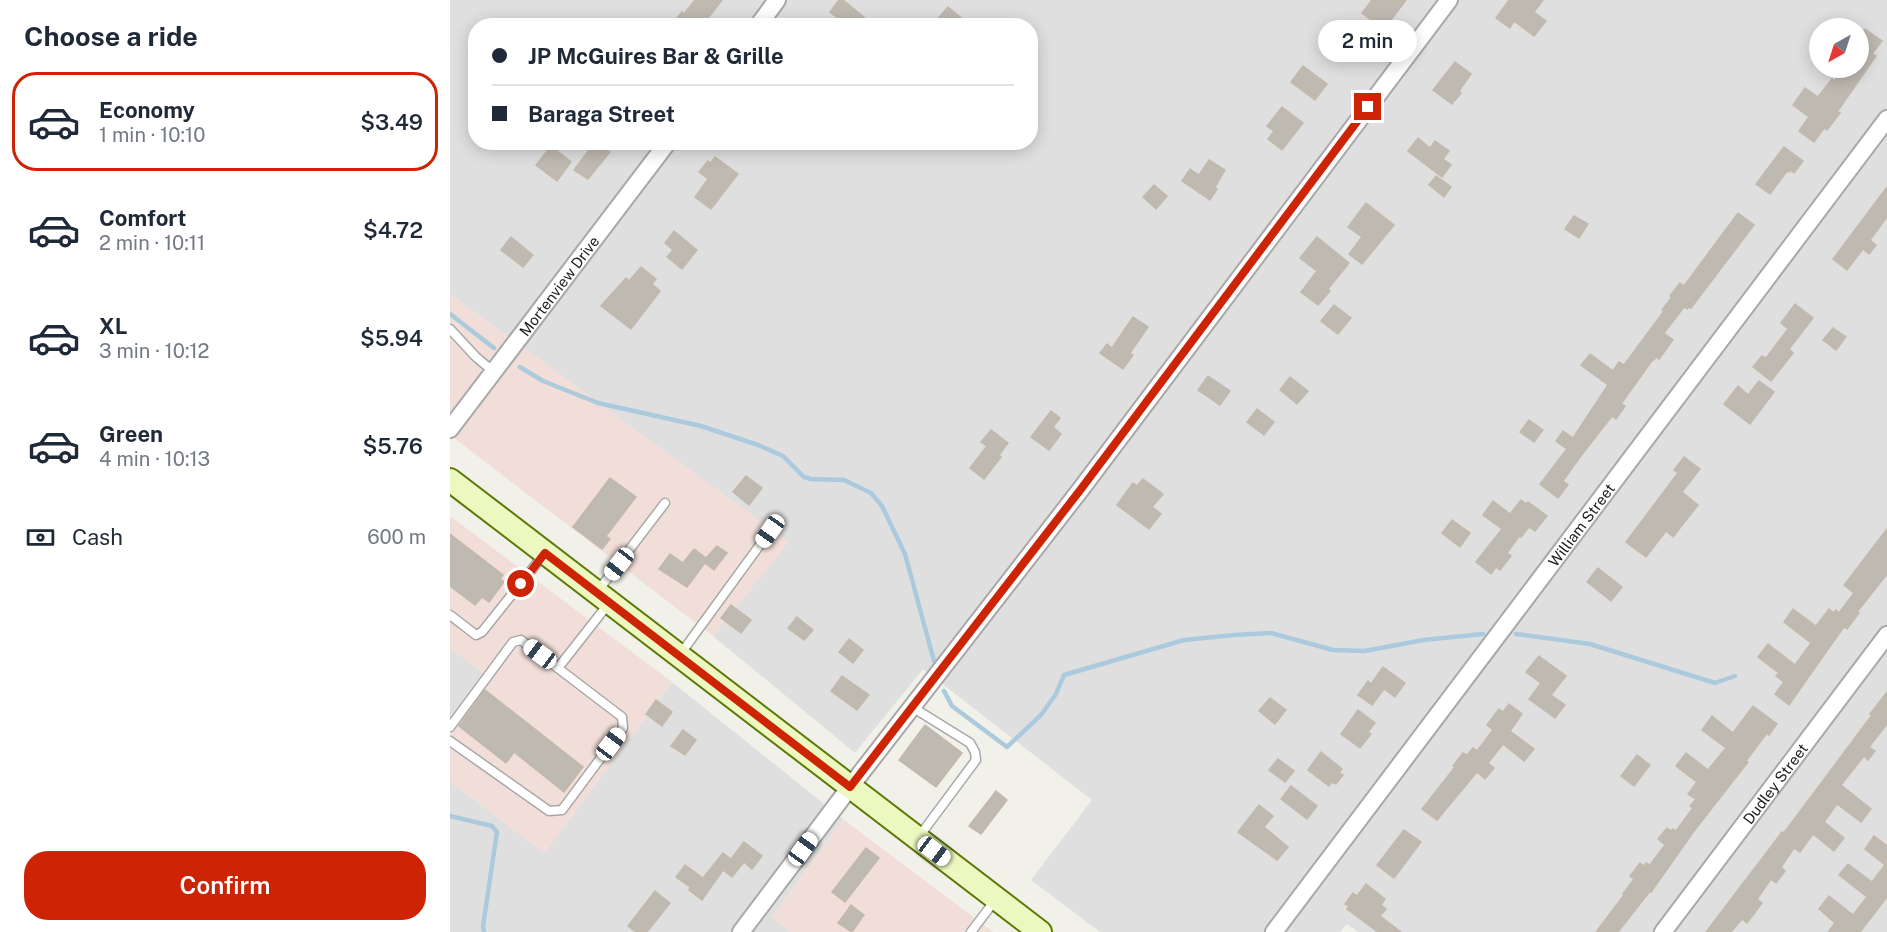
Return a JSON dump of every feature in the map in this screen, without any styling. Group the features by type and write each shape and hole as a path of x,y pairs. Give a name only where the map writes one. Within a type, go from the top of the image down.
{"main road":[{"path":"450,480 1040,932"}],"street":[{"path":"764,18 777,0"},
{"path":"741,932 850,787 1081,489 1449,0"},
{"name":"William Street","path":"1274,932 1887,119"},
{"name":"Mortenview Drive","path":"450,429 662,150"},
{"name":"Dudley Street","path":"1664,932 1887,635"}],"lane":[{"path":"450,329 476,357 494,372"},
{"path":"558,668 665,503"},
{"path":"679,656 770,531"},
{"path":"450,615 476,635 482,632 545,553"},
{"path":"450,727 513,642 521,640 622,717 623,728 562,810 549,811 450,741"},
{"path":"912,707 970,743 976,760 918,838"},
{"path":"971,932 996,899"}],"shaded area":[{"path":"450,0 1887,0 1887,932 1358,932 1347,924 1340,932 1100,932 1031,880 1092,800 923,669 855,753 713,636 788,542 450,294"},
{"path":"450,294 789,542 713,636 450,435"},
{"path":"450,516 672,682 544,853 450,781 450,717 483,673 450,648"},
{"path":"450,648 483,673 450,717"},
{"path":"672,682 843,819 772,917 791,932 450,932 450,781 544,853"},
{"path":"843,819 993,932 791,932 772,917"}],"building":[{"path":"695,0 722,0 708,18 677,18 682,12 684,14"},
{"path":"839,0 843,0 864,17 838,18 830,12"},
{"path":"1372,0 1406,0 1384,29 1362,13"},
{"path":"1509,0 1543,0 1534,12 1546,21 1534,36 1514,21 1510,28 1496,18"},
{"path":"948,7 962,18 939,18"},
{"path":"1869,32 1882,41 1872,54 1876,56 1869,66"},
{"path":"1455,62 1471,74 1452,104 1433,90"},
{"path":"1303,66 1327,84 1315,100 1291,82"},
{"path":"1836,78 1861,78 1837,112 1840,113 1827,130 1824,128 1814,142 1799,131 1809,117 1793,105 1805,88 1818,97 1832,79 1834,81"},
{"path":"1282,107 1303,123 1282,150 1268,139 1274,131 1267,126"},
{"path":"1418,138 1430,148 1435,141 1449,151 1443,159 1451,165 1442,177 1408,151"},
{"path":"1784,147 1803,161 1794,173 1787,171 1770,194 1756,184"},
{"path":"548,150 556,150 571,162 557,181 536,165"},
{"path":"589,150 610,152 588,179 574,170"},
{"path":"715,157 738,174 711,209 695,197 708,179 699,172 708,161 711,163"},
{"path":"1209,160 1225,170 1210,200 1182,181 1190,169 1199,175"},
{"path":"1436,176 1451,187 1444,197 1429,185"},
{"path":"1154,185 1167,196 1156,209 1143,197"},
{"path":"1887,187 1887,217 1870,240 1876,245 1869,254 1863,249 1847,270 1833,259"},
{"path":"1366,203 1394,225 1362,264 1349,254 1362,237 1348,227"},
{"path":"1738,213 1754,225 1691,308 1684,307 1664,333 1673,340 1659,359 1657,357 1651,362 1621,404 1625,406 1616,419 1612,416 1580,457 1563,481 1568,485 1558,498 1540,484 1567,449 1556,441 1563,431 1573,438 1608,385 1581,365 1590,354 1613,371 1619,362 1624,365 1664,311 1662,310 1672,297 1670,296 1680,283 1684,286"},
{"path":"1574,216 1588,224 1579,238 1565,229"},
{"path":"674,231 697,250 682,269 667,257 673,250 665,243"},
{"path":"511,237 533,255 523,267 501,250"},
{"path":"1317,237 1349,263 1318,305 1301,292 1317,271 1300,258"},
{"path":"641,267 656,279 652,284 660,291 631,329 601,306 626,278 629,281"},
{"path":"1795,304 1813,318 1789,349 1793,353 1771,381 1753,367 1762,356 1766,358 1788,329 1781,323"},
{"path":"1334,305 1351,318 1338,334 1321,321"},
{"path":"1133,317 1148,327 1130,353 1133,355 1123,369 1100,353 1107,344 1112,348"},
{"path":"1833,328 1846,337 1836,350 1823,340"},
{"path":"1208,376 1230,391 1220,405 1198,390"},
{"path":"1290,377 1308,391 1297,404 1280,390"},
{"path":"1759,381 1774,392 1750,424 1724,404 1738,386 1748,395"},
{"path":"1257,409 1274,422 1264,435 1247,422"},
{"path":"1051,411 1060,418 1053,427 1061,434 1049,450 1031,437"},
{"path":"1529,420 1543,430 1534,442 1520,432"},
{"path":"991,430 1008,443 999,455 1001,457 984,479 970,468 987,446 981,442"},
{"path":"1684,457 1700,469 1682,492 1698,505 1673,537 1666,531 1646,557 1626,542 1678,473 1674,470"},
{"path":"746,476 762,488 749,505 733,492"},
{"path":"610,478 636,497 606,536 610,539 602,549 573,527"},
{"path":"1143,479 1163,494 1152,507 1161,514 1149,529 1117,505 1133,483 1137,486"},
{"path":"1521,500 1526,504 1528,502 1547,516 1535,531 1529,527 1521,537 1520,535 1507,553 1511,556 1500,570 1496,567 1491,574 1476,562 1502,529 1483,515 1493,501 1510,514"},
{"path":"1452,520 1470,533 1460,547 1442,533"},
{"path":"1887,529 1887,574 1857,612 1859,613 1847,629 1844,627 1789,705 1775,694 1784,682 1776,676 1779,673 1758,657 1768,644 1795,665 1811,643 1784,622 1793,609 1816,626 1829,609 1834,613 1836,610 1839,613 1854,593 1844,585"},
{"path":"450,534 503,575 500,579 504,582 489,602 482,597 475,605 450,586"},
{"path":"717,546 727,553 714,570 705,563 687,587 659,569 670,554 683,563 694,549 706,558"},
{"path":"1598,568 1622,587 1611,601 1587,582"},
{"path":"731,605 751,620 741,633 721,618"},
{"path":"797,617 813,630 804,640 788,628"},
{"path":"849,639 863,650 853,663 839,652"},
{"path":"1539,656 1566,676 1551,695 1565,705 1555,718 1529,699 1541,683 1526,672"},
{"path":"1383,667 1405,683 1395,697 1384,689 1372,705 1358,695 1368,681 1371,684"},
{"path":"842,676 869,695 857,710 831,691"},
{"path":"485,690 583,767 564,792 514,752 506,763 459,726"},
{"path":"1887,692 1887,724 1869,747 1875,751 1868,760 1864,756 1841,785 1871,809 1861,822 1837,804 1824,822 1844,838 1834,851 1813,834 1800,852 1794,848 1781,867 1785,871 1776,883 1771,879 1757,899 1762,903 1747,923 1742,919 1731,932 1706,932 1782,832 1783,834"},
{"path":"1270,698 1286,710 1275,724 1259,711"},
{"path":"656,700 672,712 662,726 646,714"},
{"path":"1509,704 1522,714 1510,731 1534,749 1524,761 1503,744 1488,763 1494,768 1485,779 1477,772 1437,820 1422,809 1455,767 1453,766 1463,753 1467,755 1473,748 1477,751 1493,730 1487,725 1499,709 1503,712"},
{"path":"1753,706 1777,724 1769,735 1767,733 1651,892 1618,932 1596,932 1624,895 1634,879 1630,876 1640,863 1644,866 1646,863 1650,865 1665,845 1658,839 1667,828 1676,831 1693,808 1690,806 1696,799 1688,794 1697,782 1676,766 1686,753 1708,770 1726,748 1702,730 1712,716 1733,733"},
{"path":"1358,710 1375,723 1368,732 1371,734 1360,748 1341,734"},
{"path":"925,725 962,753 936,787 899,760"},
{"path":"683,730 696,740 685,755 671,746"},
{"path":"1321,752 1342,769 1339,773 1343,775 1336,784 1332,782 1329,786 1308,770"},
{"path":"1637,755 1650,765 1634,786 1621,776"},
{"path":"1278,759 1294,771 1285,782 1269,770"},
{"path":"1291,786 1317,806 1307,819 1281,799"},
{"path":"996,791 1007,800 981,834 969,826"},
{"path":"1259,805 1273,816 1264,827 1288,847 1277,860 1238,832"},
{"path":"1404,830 1421,842 1394,878 1377,865"},
{"path":"1874,836 1887,846 1887,897 1860,932 1828,932 1835,923 1819,909 1829,896 1853,915 1867,897 1839,875 1848,864 1872,882 1885,865 1865,849"},
{"path":"744,842 762,856 752,869 744,862 732,877 723,870 702,900 676,877 685,865 703,878 723,853 731,859"},
{"path":"866,848 879,858 845,902 832,892"},
{"path":"1366,884 1385,899 1381,905 1386,909 1380,916 1401,932 1378,932 1347,909 1349,906 1345,904 1353,893 1357,896"},
{"path":"655,891 670,903 647,932 636,932 628,926"},
{"path":"851,905 864,915 852,932 838,923"}],"waterway":[{"path":"450,314 494,348"},
{"path":"520,367 543,381 598,403 701,426 758,445 783,456 804,477 844,480 871,493 882,506 905,554 934,661"},
{"path":"944,691 952,706 1007,747 1041,715 1056,694 1064,675 1184,640 1271,633 1333,650 1365,651 1423,640 1483,634"},
{"path":"1516,634 1590,644 1715,683 1735,676"},
{"path":"450,816 492,826 497,832 484,932"}],"route":[{"path":"521,584 545,553 850,787 1081,489 1368,107"}]}
